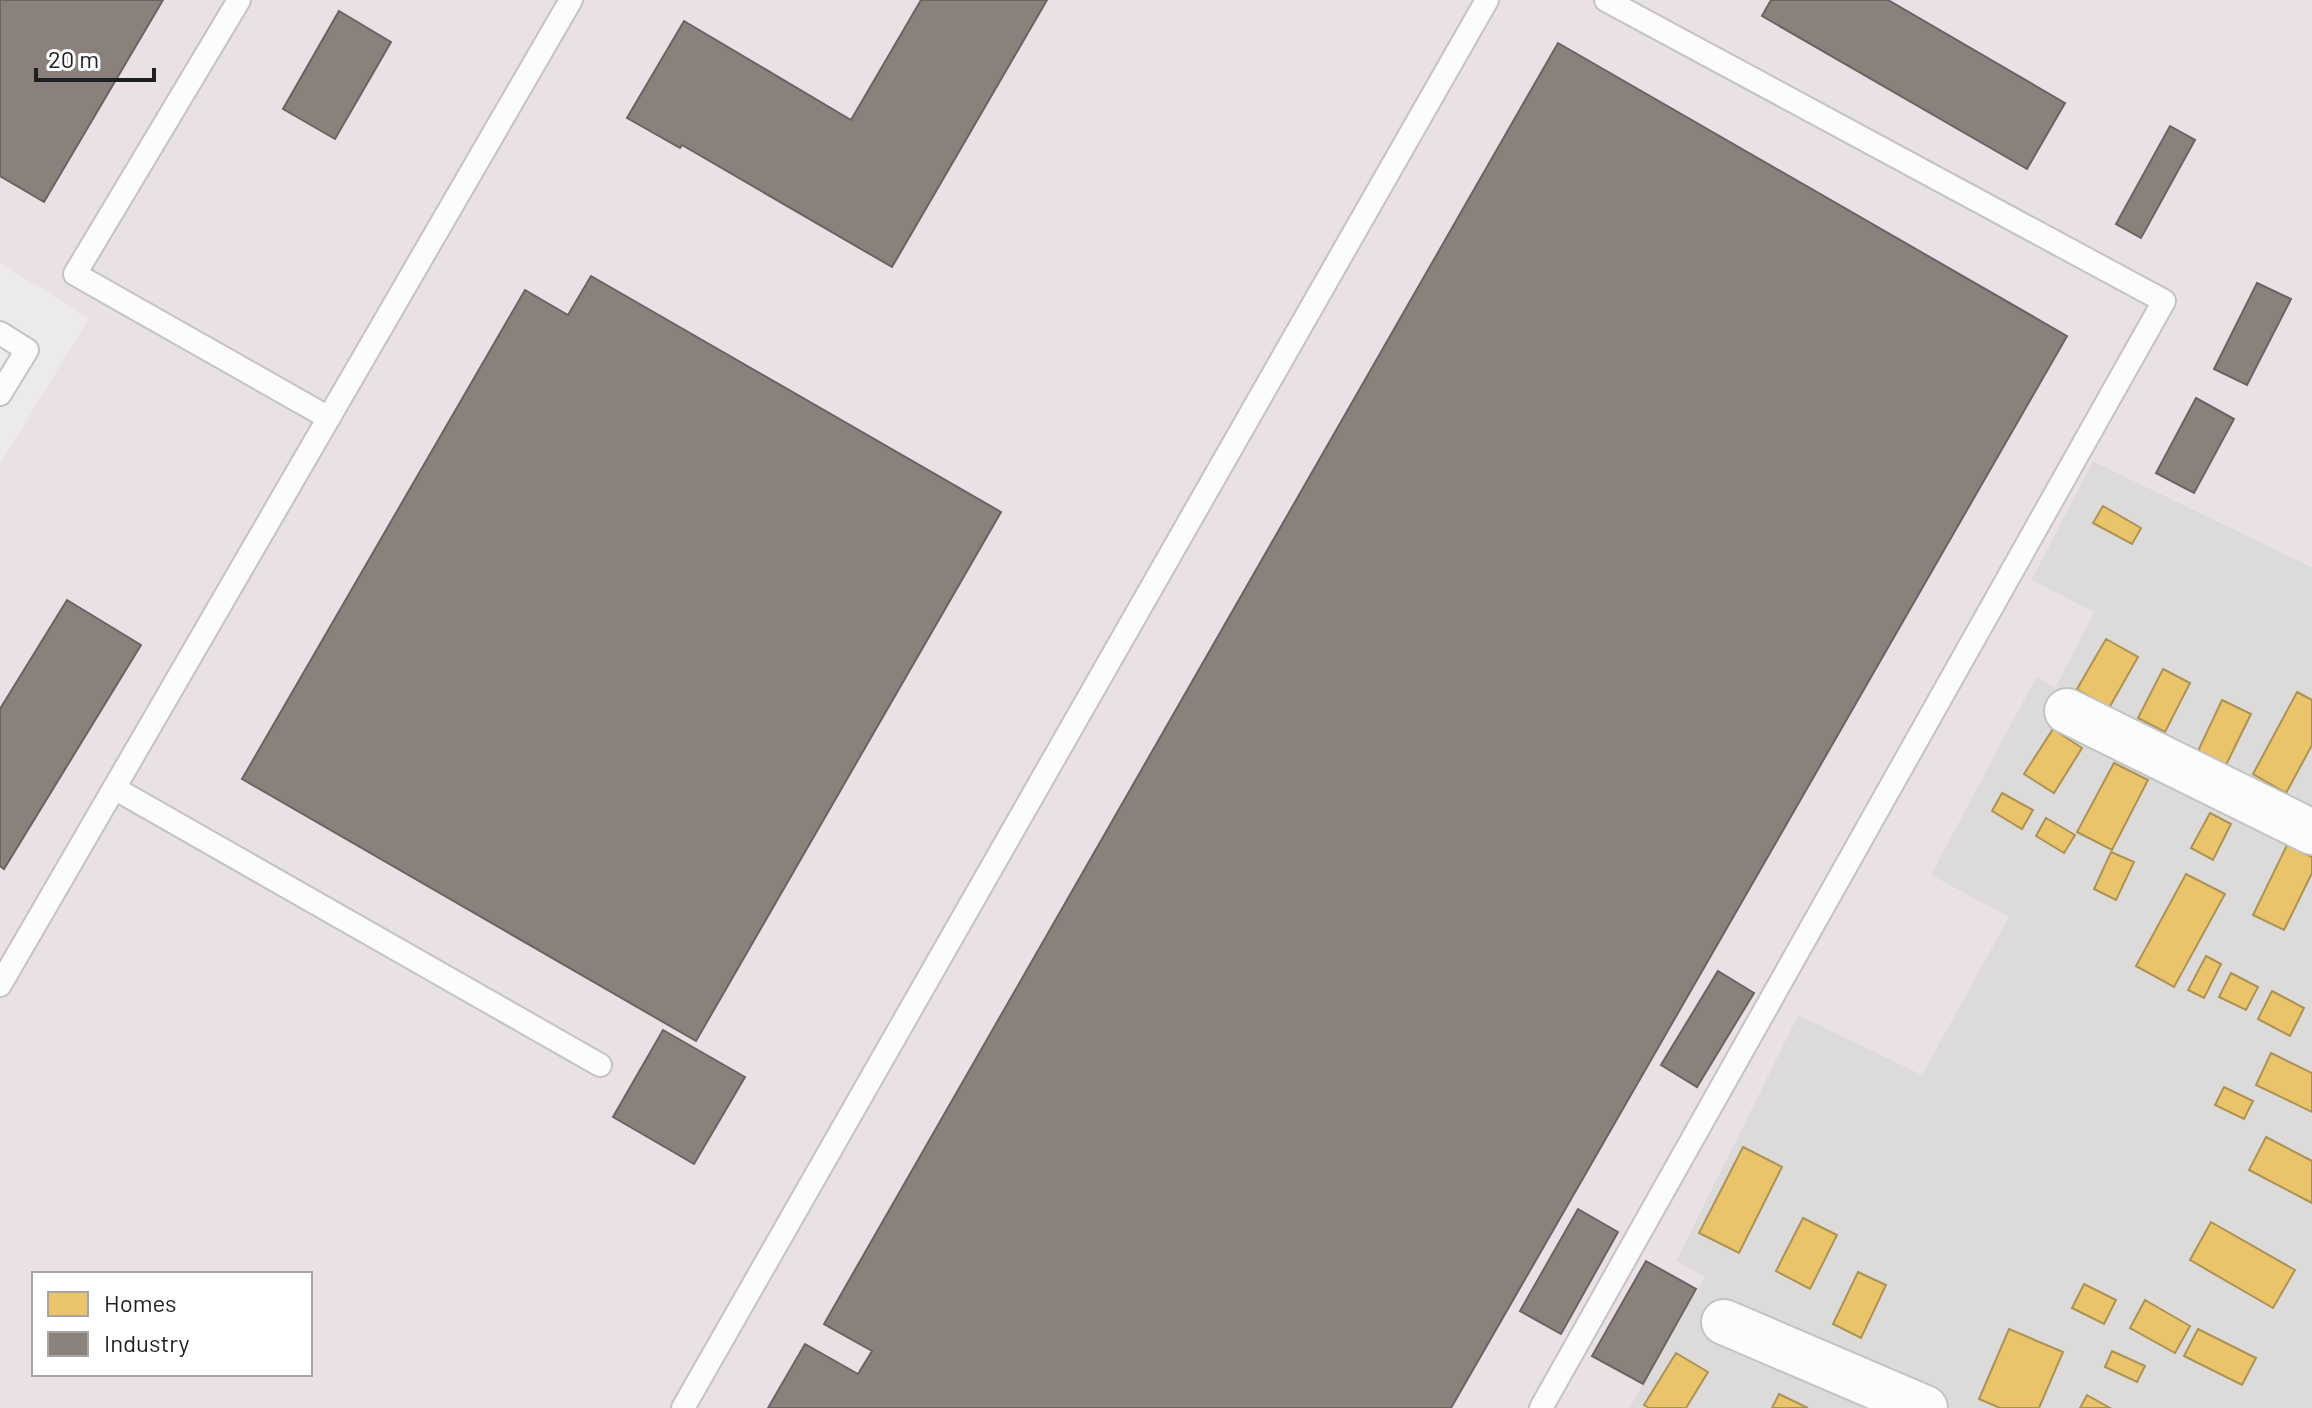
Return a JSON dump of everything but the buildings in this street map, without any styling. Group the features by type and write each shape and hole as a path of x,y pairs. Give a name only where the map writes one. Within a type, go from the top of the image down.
{"street":[{"path":"2067,711 2312,832"},
{"path":"1724,1322 1925,1408"}],"lane":[{"path":"239,0 75,274 329,418"},
{"path":"0,985 571,0"},
{"path":"683,1408 1487,0"},
{"path":"1541,1408 2164,301 1606,0"},
{"path":"0,333 27,350 0,394"},
{"path":"114,788 600,1065"}],"shaded area":[{"path":"0,0 2312,0 2312,567 2093,461 2031,580 2094,612 2055,688 2036,677 1931,875 2009,917 1922,1075 1798,1015 1676,1260 1705,1277 1629,1408 0,1408 0,464 89,318 0,263"},
{"path":"2093,461 2312,567 2312,1408 1629,1408 1704,1277 1676,1261 1798,1015 2008,917 1930,875 2036,677 2093,612 2031,580"}]}
